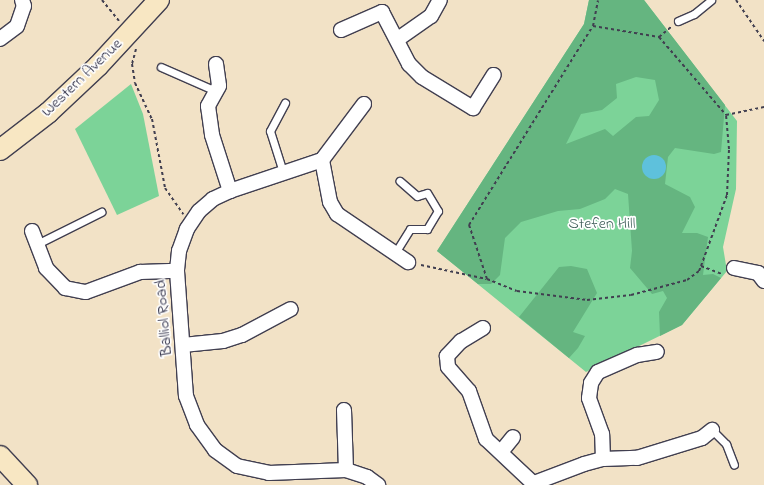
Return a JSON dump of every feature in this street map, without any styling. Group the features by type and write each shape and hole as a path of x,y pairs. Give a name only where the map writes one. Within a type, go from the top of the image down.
{"street":[{"path":"0,40 17,26 24,6 22,0"},
{"name":"Western Avenue","path":"0,150 54,108 98,66 158,0"},
{"path":"398,39 431,16 440,0"},
{"path":"341,30 382,12 398,39 409,64 422,77 473,108 494,76"},
{"path":"216,64 219,86 208,106 212,135 230,191"},
{"path":"364,104 322,160 330,202 337,214 408,262"},
{"name":"Balliol Road","path":"322,160 283,172 230,191 213,199 199,212 191,223 179,251 177,271 186,396 198,425 215,450 237,466 270,479 346,470 367,477 378,485"},
{"path":"34,238 46,268 65,288 86,292 140,272 177,271"},
{"path":"734,268 758,273 764,281"},
{"path":"183,345 223,341 242,335 291,309"},
{"path":"483,328 461,341 447,356 448,367 469,390 486,439 534,484 548,476 603,459 637,458 702,438 712,430"},
{"path":"603,459 602,434 589,398 590,384 598,372 637,355 657,352"},
{"path":"344,410 346,470"},
{"path":"501,452 513,437"},
{"path":"0,456 27,485"}],"lane":[{"path":"678,21 694,14 711,0"},
{"path":"161,67 216,91"},
{"path":"283,172 270,131 285,103"},
{"path":"395,254 410,229 427,229 438,211 427,193 417,196 400,181"},
{"path":"34,238 101,212"},
{"path":"712,430 726,444 734,465"}],"path":[{"path":"102,0 129,33 137,46 132,64 135,83 152,119 165,188 169,197 191,223"},
{"path":"487,279 469,225 592,26 598,0"},
{"path":"736,0 764,40"},
{"path":"408,262 487,279 517,291 587,300 631,295 687,280 699,271 727,195 729,149 726,116 659,37 592,26"},
{"path":"726,116 764,106"},
{"path":"701,266 722,274 734,268"}],"green space":[{"name":"Stefen Hill","path":"589,0 644,0 737,121 736,189 723,247 727,271 682,325 586,372 437,251 584,24"},
{"path":"589,0 644,0 725,105 721,152 714,154 675,148 668,157 665,184 690,197 695,207 682,233 697,233 708,237 703,275 713,274 721,278 682,325 660,336 659,312 667,298 663,291 652,294 630,268 632,251 628,194 615,189 605,199 580,209 558,211 521,222 505,238 500,275 491,284 478,284 437,251 584,24","holes":["636,77 655,80 659,100 649,116 636,117 613,136 605,129 566,144 581,114 602,110 617,98 616,84"]},
{"path":"131,84 143,114 159,196 117,215 75,129"},
{"path":"571,266 587,269 597,293 573,332 585,336 578,348 569,358 519,317 559,267"}],"water":[{"path":"654,155 663,158 666,167 663,176 654,179 645,176 642,167 645,158"}]}
